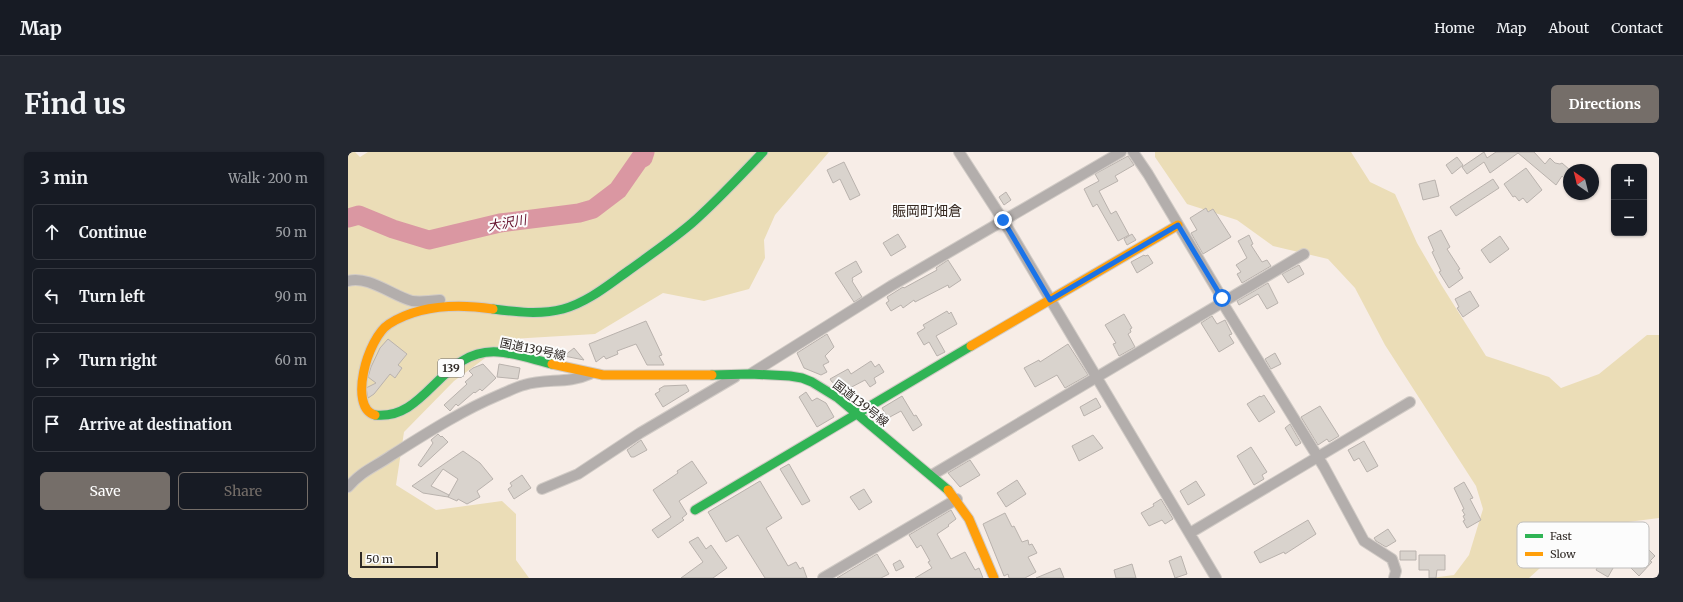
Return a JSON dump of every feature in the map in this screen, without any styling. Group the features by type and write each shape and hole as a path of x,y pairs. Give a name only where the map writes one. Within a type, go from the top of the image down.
{"main road":[{"name":"国道139号線","path":"763,152 713,203 682,231 598,293 580,302 563,308 527,313 471,307 431,309 415,313 386,326 366,349 355,372 353,386 355,400 361,408 370,415 382,418 397,414 416,402 454,365 468,357 484,352 498,352 590,374 619,376 750,374 802,378 825,390 857,413 932,476 956,499 975,530 994,578"},
{"path":"694,510 1178,225"}],"street":[{"path":"959,152 1003,220 1216,578"},
{"path":"750,374 891,286 1121,152"},
{"path":"1133,152 1178,225 1222,302 1318,457 1364,541 1392,559 1396,571 1394,578"},
{"path":"932,476 1304,254"},
{"path":"348,281 363,280 412,301 454,298 468,300 471,307"},
{"path":"348,486 358,475 372,466 390,457 442,423 478,404 525,384 579,379 590,374"},
{"path":"542,489 578,474 640,433 739,375"},
{"path":"1190,534 1410,402"},
{"path":"824,578 956,499"}],"shaded area":[{"path":"348,152 355,152 360,157 368,152 829,152 775,215 764,240 765,258 749,289 704,301 663,293 595,334 511,339 454,381 404,432 396,485 436,510 502,501 516,514 516,560 529,578 348,578"},
{"path":"1155,152 1351,152 1370,182 1395,194 1417,243 1486,356 1549,377 1561,388 1599,374 1647,335 1659,335 1659,518 1628,522 1517,522 1517,568 1540,568 1529,578 1431,578 1454,575 1469,555 1483,509 1476,486 1385,345 1355,288 1328,259 1273,246 1237,220 1187,204 1155,157"}],"building":[{"path":"1484,152 1487,158 1496,152 1534,152 1545,164 1550,158 1555,163 1562,163 1563,177 1562,176 1556,185 1518,153 1490,173 1484,162 1467,174 1462,167"},
{"path":"1128,156 1134,165 1115,176 1118,181 1099,191 1111,214 1116,211 1129,235 1118,241 1097,204 1093,207 1084,189 1099,181 1095,174"},
{"path":"1457,157 1463,165 1452,174 1446,165"},
{"path":"844,162 860,195 850,200 840,179 833,183 827,170"},
{"path":"1526,168 1542,190 1527,203 1523,198 1519,201 1515,196 1513,197 1504,184"},
{"path":"1493,179 1499,188 1456,216 1450,207"},
{"path":"1435,180 1439,196 1423,200 1419,184"},
{"path":"1006,192 1011,200 1004,205 999,197"},
{"path":"1206,208 1208,212 1213,209 1231,237 1203,254 1191,233 1197,230 1190,218"},
{"path":"1441,230 1450,247 1447,249 1460,269 1458,270 1463,278 1449,288 1439,272 1441,271 1432,252 1434,251 1428,237"},
{"path":"898,234 906,247 891,256 883,243"},
{"path":"1132,234 1136,240 1127,245 1124,239"},
{"path":"1249,235 1253,244 1251,245 1262,262 1267,260 1271,266 1242,283 1237,274 1241,272 1236,265 1247,258 1238,241"},
{"path":"1500,236 1509,249 1490,263 1481,250"},
{"path":"1144,255 1148,255 1153,263 1137,273 1131,262"},
{"path":"948,260 961,280 949,288 948,285 915,302 914,300 903,308 901,305 891,311 886,303 889,301 887,297 937,270 936,268"},
{"path":"856,261 862,272 852,278 852,281 862,297 854,302 835,273"},
{"path":"1299,265 1304,274 1288,283 1282,274"},
{"path":"1268,283 1278,303 1267,309 1258,294 1239,305 1237,301"},
{"path":"1470,291 1479,306 1463,317 1457,308 1459,307 1455,299"},
{"path":"947,311 949,314 951,312 957,324 936,336 945,352 937,356 929,342 924,345 917,333 925,328 923,325"},
{"path":"1124,314 1132,328 1130,329 1131,332 1128,334 1135,347 1119,356 1113,344 1116,343 1105,325"},
{"path":"1212,316 1217,324 1225,320 1232,334 1229,335 1234,343 1219,352 1201,323"},
{"path":"646,321 662,355 659,356 664,365 647,365 636,344 617,351 618,354 606,359 604,356 596,362 589,344"},
{"path":"827,334 834,347 825,356 829,362 823,365 827,372 821,375 804,368 797,353"},
{"path":"388,339 407,354 398,365 402,368 395,378 390,374 374,394 368,398 366,388 376,383 368,377 371,367 380,348"},
{"path":"1068,344 1088,375 1065,388 1057,375 1035,387 1024,368 1039,360 1040,362"},
{"path":"574,348 584,360 564,356"},
{"path":"1275,353 1281,364 1271,369 1265,359"},
{"path":"871,361 875,367 879,364 884,372 874,378 876,383 870,387 865,380 846,390 845,388 843,389 832,382 830,379 848,369 851,374"},
{"path":"483,364 496,378 482,391 480,389 475,393 474,392 458,406 456,404 450,411 444,405 467,384 465,382 473,375 469,371"},
{"path":"499,364 520,368 518,379 497,377"},
{"path":"686,385 689,391 663,407 655,394 664,386"},
{"path":"806,392 812,401 817,398 826,403 834,417 817,427 799,397"},
{"path":"1264,395 1275,412 1259,422 1247,404"},
{"path":"902,396 914,416 916,415 922,425 913,431 901,411 888,418 882,408"},
{"path":"1096,398 1101,407 1084,416 1080,407"},
{"path":"1320,406 1339,436 1329,442 1327,439 1318,445 1301,417"},
{"path":"1290,424 1301,443 1296,446 1285,428"},
{"path":"438,434 448,442 421,467 418,465 433,443 431,440"},
{"path":"1093,435 1103,448 1079,461 1072,446"},
{"path":"641,440 647,450 634,457 631,457 627,450"},
{"path":"1364,441 1378,466 1367,472 1359,458 1354,461 1348,450"},
{"path":"1251,447 1267,472 1262,475 1264,479 1254,485 1237,456"},
{"path":"463,451 480,463 493,479 477,491 480,497 467,504 458,499 457,501 448,497 423,493 412,486","holes":["443,469 458,479 448,497 449,495 431,486"]},
{"path":"970,460 980,475 960,487 948,473"},
{"path":"692,461 707,483 679,501 687,514 682,518 684,520 658,538 652,530 671,517 653,490 678,473 677,471"},
{"path":"789,464 810,501 802,505 780,469"},
{"path":"522,475 531,488 514,499 508,489 512,486 510,483"},
{"path":"1017,480 1026,494 1006,507 997,493"},
{"path":"760,481 782,518 766,528 788,566 796,562 800,569 803,567 807,578 765,578 738,535 726,542 708,512"},
{"path":"1196,481 1205,495 1188,505 1180,491"},
{"path":"1464,482 1473,498 1470,499 1481,520 1467,528 1463,521 1465,520 1463,516 1465,515 1462,510 1464,509 1454,488"},
{"path":"864,489 872,502 859,510 850,497"},
{"path":"1161,499 1173,519 1165,524 1162,520 1149,526 1141,513 1154,506 1153,504"},
{"path":"951,510 956,519 937,534 951,559 965,552 975,570 979,568 983,578 915,578 932,568 928,562 930,561 921,545 917,548 909,535"},
{"path":"1005,513 1022,542 1028,540 1029,545 1032,544 1037,553 1028,557 1036,572 1025,578 1009,578 1008,574 1004,576 983,524"},
{"path":"1308,520 1316,534 1285,554 1284,552 1260,563 1254,552"},
{"path":"1388,529 1396,541 1386,547 1374,538"},
{"path":"698,537 706,549 711,545 727,568 713,578 681,578 703,562 689,542"},
{"path":"1649,550 1655,556 1650,561 1652,562 1649,565"},
{"path":"1400,551 1416,551 1416,560 1400,560"},
{"path":"877,554 889,574 881,578 837,578"},
{"path":"1419,555 1445,555 1445,570 1437,570 1436,578 1429,578 1429,570 1419,570"},
{"path":"1181,556 1187,574 1175,578 1169,561"},
{"path":"900,560 904,567 896,571 893,564"},
{"path":"1132,564 1136,578 1116,578 1114,570"},
{"path":"1060,568 1064,578 1036,578"},
{"path":"1597,568 1613,568 1608,577 1596,570"},
{"path":"1631,568 1646,568 1639,576"}],"waterway":[{"name":"大沢川","path":"348,218 359,215 393,229 429,240 500,223 579,213 593,209 618,190 641,157 643,158 645,152"}],"traffic: fast":[{"path":"493,309 519,312 546,312 563,309 589,298 653,253 692,223 763,152"},
{"path":"695,510 971,346"},
{"path":"375,415 393,414 408,407 422,397 462,361 478,354 498,352 518,355 552,364"},
{"path":"712,375 750,374 790,376 802,378 812,382 838,398 948,490"}],"traffic: slow":[{"path":"971,346 1178,225"},
{"path":"375,415 367,410 363,400 362,387 364,372 374,343 381,332 389,324 413,313 426,310 453,307 480,307 493,309"},
{"path":"552,364 603,375 712,375"},
{"path":"948,490 969,519 994,578"}],"district":[{"name":"賑岡町畑倉","path":"927,211"}],"route":[{"path":"1003,220 1050,300 1178,225 1222,298"}]}
